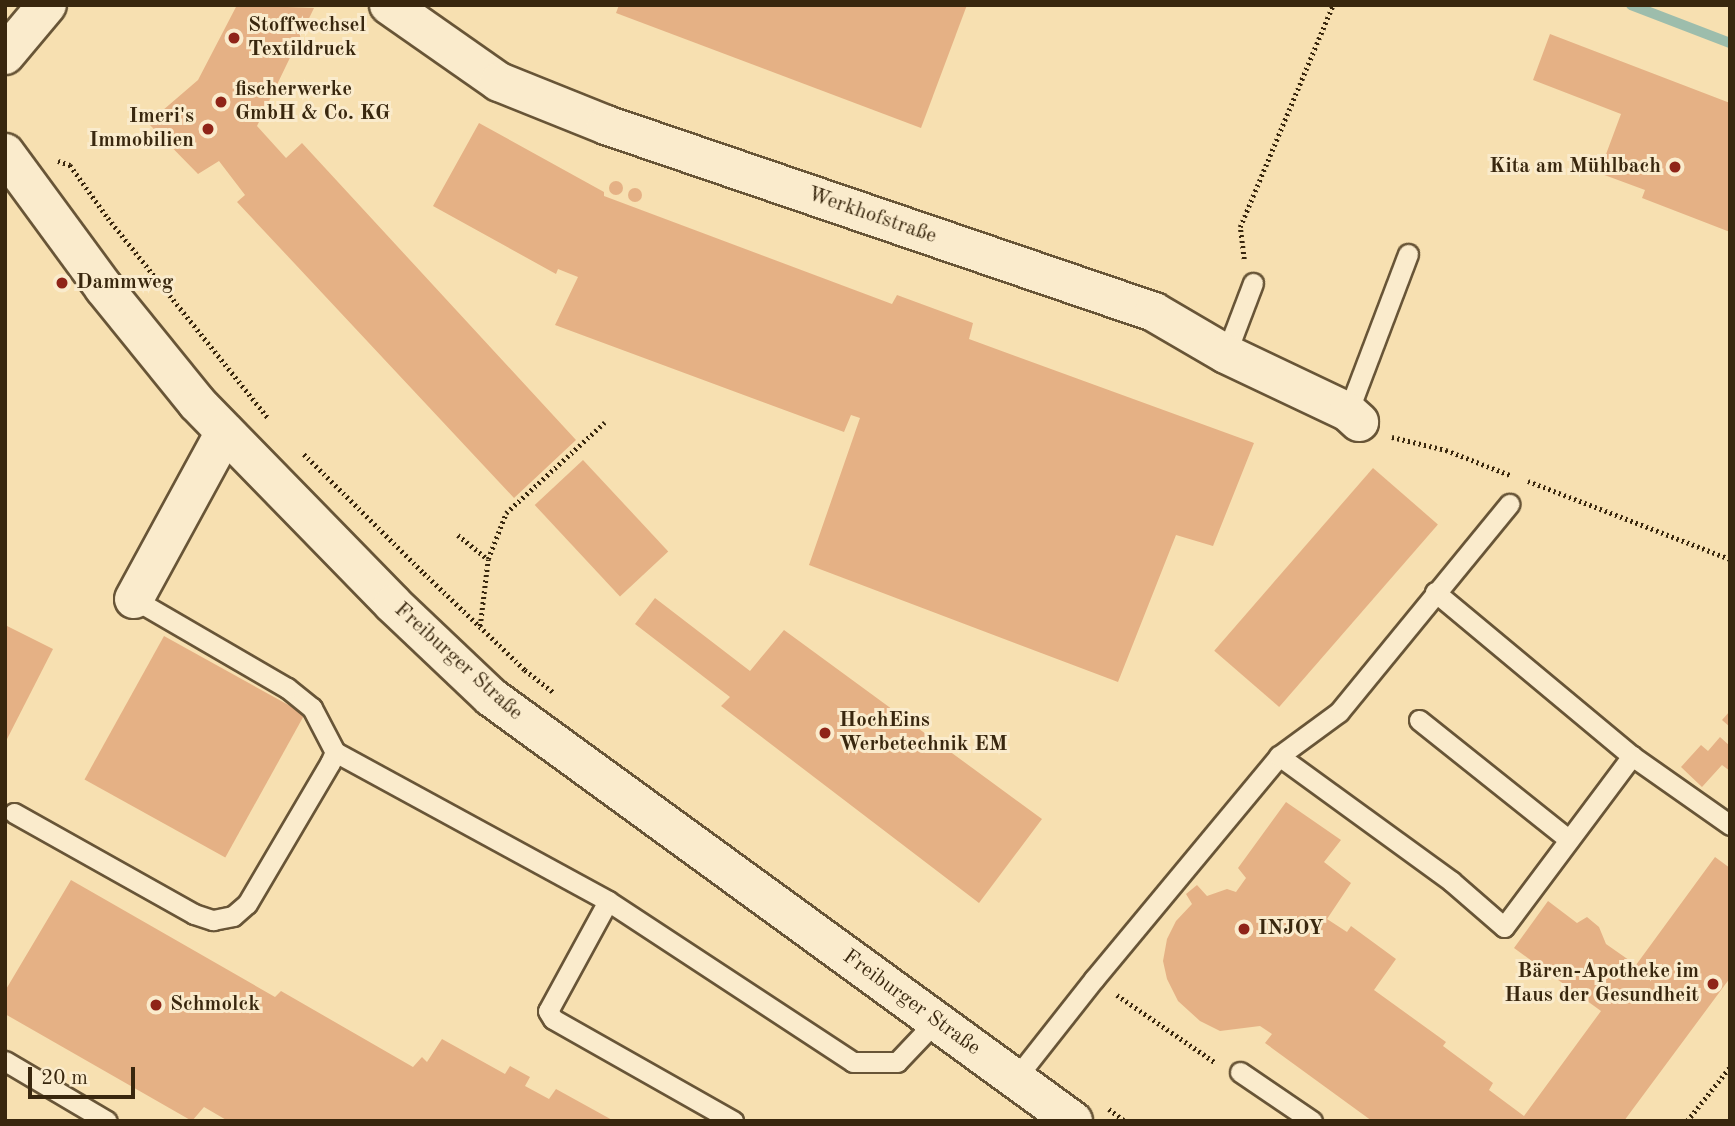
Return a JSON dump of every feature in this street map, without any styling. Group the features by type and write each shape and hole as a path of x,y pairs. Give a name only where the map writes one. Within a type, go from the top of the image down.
{"street":[{"path":"5,55 47,5"},
{"name":"Werkhofstraße","path":"389,5 499,82 606,125 1154,312 1226,354 1353,417"},
{"name":"Freiburger Straße","path":"5,153 104,288 225,432 393,604 491,697 935,1022 1016,1078 1088,1112"},
{"path":"134,599 225,432"}],"lane":[{"path":"1353,417 1408,254"},
{"path":"1226,354 1252,283"},
{"path":"1016,1078 1094,979 1279,756 1339,712 1508,503"},
{"path":"1434,592 1632,757 1730,825"},
{"path":"134,599 287,688 312,708 335,752 608,901 853,1062 897,1062 935,1022"},
{"path":"1419,720 1568,839"},
{"path":"13,813 194,914 213,920 233,916 247,904 335,752"},
{"path":"1279,756 1451,881 1504,927 1632,757"},
{"path":"608,901 548,1011 552,1020 733,1121"},
{"path":"5,1061 107,1121"},
{"path":"1240,1072 1312,1121"}],"path":[{"path":"1252,283 1242,252 1240,227 1333,5"},
{"path":"70,165 108,218 270,421"},
{"path":"1353,417 1399,440 1446,450 1730,559"},
{"path":"480,626 488,559 506,513 605,422"},
{"path":"299,450 480,626 557,695"},
{"path":"458,535 488,559"},
{"path":"1094,979 1221,1067 1240,1072"},
{"path":"1688,1121 1730,1067"},
{"path":"1088,1112 1125,1121"}],"building":[{"path":"237,5 314,8 257,126 286,158 302,143 576,440 514,498 237,202 245,195 219,161 198,174 148,123 198,80"},
{"path":"619,5 967,5 921,128 616,13"},
{"path":"1550,34 1730,103 1730,232 1642,198 1645,190 1599,173 1621,114 1533,80"},
{"path":"479,123 604,192 604,196 892,304 897,295 973,323 969,339 1254,443 1213,546 1176,535 1118,682 809,565 860,418 851,415 844,432 555,325 578,277 558,269 556,274 433,206"},
{"path":"616,181 621,183 621,193 616,195 611,193 609,188 611,183"},
{"path":"632,188 638,188 642,195 638,202 632,202 628,198 628,192"},
{"path":"583,460 668,551 620,596 535,505"},
{"path":"1373,468 1438,524 1279,707 1214,651"},
{"path":"655,598 750,671 784,630 1042,819 979,903 721,706 730,697 635,624"},
{"path":"5,625 53,649 5,743"},
{"path":"164,636 305,714 225,857 84,779"},
{"path":"1730,711 1730,727 1722,720"},
{"path":"1720,737 1730,746 1730,771 1722,765 1702,787 1681,767 1701,745 1708,751"},
{"path":"1286,802 1341,840 1324,862 1351,883 1327,919 1347,932 1351,926 1396,959 1374,990 1446,1042 1443,1046 1493,1083 1489,1090 1524,1116 1601,1011 1514,948 1548,901 1577,923 1587,917 1599,927 1606,944 1636,965 1715,857 1730,868 1730,978 1624,1121 1372,1121 1265,1043 1272,1034 1260,1026 1220,1031 1200,1021 1178,1001 1167,979 1163,961 1167,939 1176,921 1192,904 1186,894 1197,885 1207,896 1227,889 1236,892 1246,878 1238,868"},
{"name":"Schmolck","path":"71,880 275,997 281,991 413,1067 422,1057 427,1062 442,1039 505,1074 510,1066 530,1077 525,1086 549,1099 556,1089 614,1121 228,1121 204,1107 192,1121 5,1014 5,991"}],"waterway":[{"path":"1631,5 1730,43"}],"place":[{"name":"Stoffwechsel Textildruck","path":"234,38"},
{"name":"fischerwerke GmbH & Co. KG","path":"221,102"},
{"name":"Imeri's Immobilien","path":"208,129"},
{"name":"Kita am Mühlbach","path":"1675,167"},
{"name":"Dammweg","path":"62,283"},
{"name":"HochEins Werbetechnik EM","path":"825,733"},
{"name":"INJOY","path":"1244,929"},
{"name":"Bären-Apotheke im Haus der Gesundheit","path":"1713,984"},
{"name":"Schmolck","path":"156,1005"}]}
